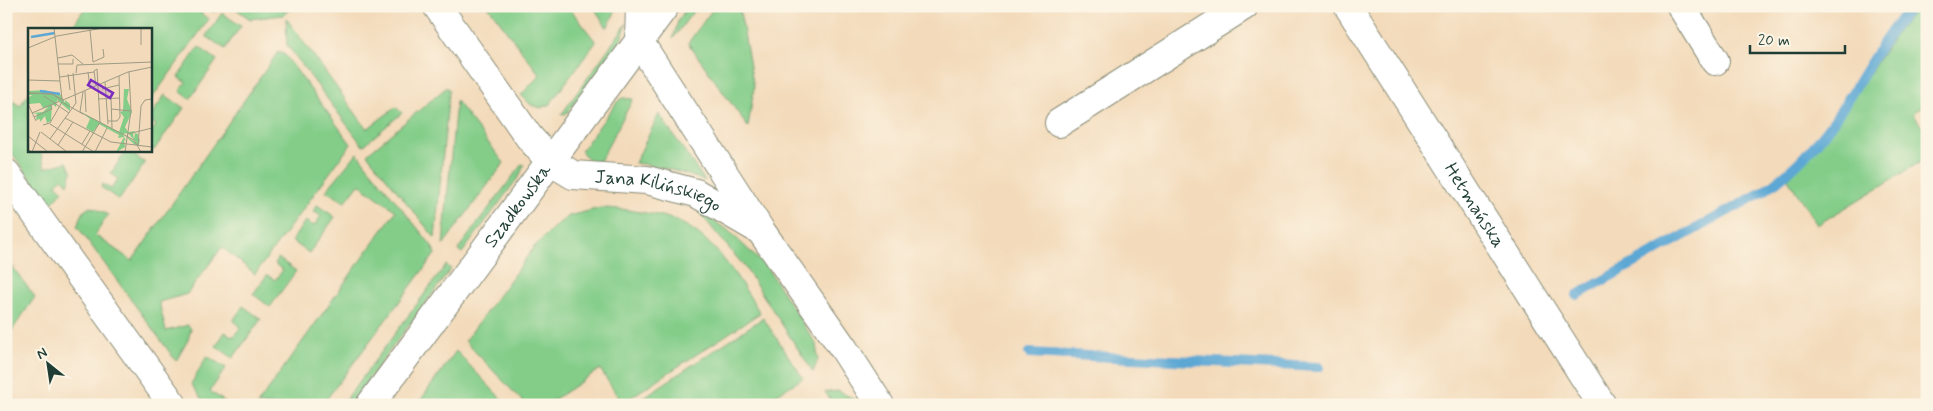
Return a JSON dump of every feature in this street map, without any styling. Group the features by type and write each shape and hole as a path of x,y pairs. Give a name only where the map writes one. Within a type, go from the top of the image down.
{"street":[{"name":"Jana Kilińskiego","path":"437,6 529,137 550,161 573,175 647,180 696,193 761,232"},
{"path":"639,41 640,6"},
{"name":"Szadkowska","path":"370,405 665,6"},
{"path":"1059,123 1244,6"},
{"name":"Hetmańska","path":"1348,6 1602,405"},
{"path":"1681,6 1715,60"},
{"name":"Jana Kilińskiego","path":"639,41 761,232 844,349 880,405"},
{"path":"6,173 173,405"}],"green space":[{"path":"86,6 217,6 218,8 214,12 206,7 201,14 209,19 151,100 151,28 72,28"},
{"path":"232,6 280,6 283,11 289,6 294,6 283,15 250,19"},
{"path":"488,6 568,6 596,42 550,104 541,108 531,105 521,95 540,75"},
{"path":"593,6 618,6 607,28"},
{"path":"688,6 697,6 673,39 678,21"},
{"path":"715,6 739,6 754,88 748,127 688,43"},
{"path":"1927,6 1927,104 1913,113 1927,135 1927,158 1817,225 1788,179 1833,128 1897,32 1917,7"},
{"path":"222,13 241,26 225,49 206,36"},
{"path":"286,18 367,129 396,107 402,113 363,146 287,45"},
{"path":"627,23 621,40 567,113 561,115"},
{"path":"199,47 217,60 190,99 180,91 186,82 178,77"},
{"path":"278,52 285,55 351,144 255,274 222,247 187,294 159,302 166,331 188,325 191,329 188,340 176,361 77,226 84,211 90,207 108,215 95,235 132,261"},
{"path":"447,87 449,90 435,238 367,154"},
{"path":"28,94 28,151 40,151 45,168 67,162 72,172 68,184 62,178 56,184 63,191 50,205 6,145 6,97 20,106"},
{"path":"165,95 184,108 154,150 151,148 151,132 156,125 151,122 151,116"},
{"path":"622,98 633,99 600,161 590,161 581,151 617,102"},
{"path":"456,101 504,163 443,245"},
{"path":"659,114 705,181 670,170 635,163"},
{"path":"126,151 145,163 119,200 101,187 103,184 111,189 118,179 111,173"},
{"path":"357,153 432,246 435,254 322,405 257,405 396,211 359,184 345,202 326,191"},
{"path":"522,164 524,165 520,175 462,253 458,250 459,248"},
{"path":"317,205 335,217 309,253 292,241 305,221 314,226 321,216 313,211"},
{"path":"600,208 629,210 663,216 692,229 704,238 726,262 760,313 622,403 600,369 546,405 526,405 465,341 535,246 555,226 569,216"},
{"path":"697,210 729,231 767,268 816,344 818,359 813,372 744,266"},
{"path":"6,258 35,297 6,339"},
{"path":"278,258 296,271 270,307 253,294 267,275 275,280 283,270 275,264"},
{"path":"446,265 451,269 349,405 342,405"},
{"path":"243,306 261,319 233,358 216,346 225,332 233,337 241,327 233,321"},
{"path":"763,318 803,378 760,405 632,405"},
{"path":"456,351 507,405 417,405"},
{"path":"207,356 226,368 210,391 229,405 206,405 191,384"},
{"path":"838,391 852,398 856,405 834,405 825,392"}],"waterway":[{"path":"1577,295 1764,191 1786,174 1825,133 1883,43 1912,6"},
{"path":"1029,353 1319,367"}]}
